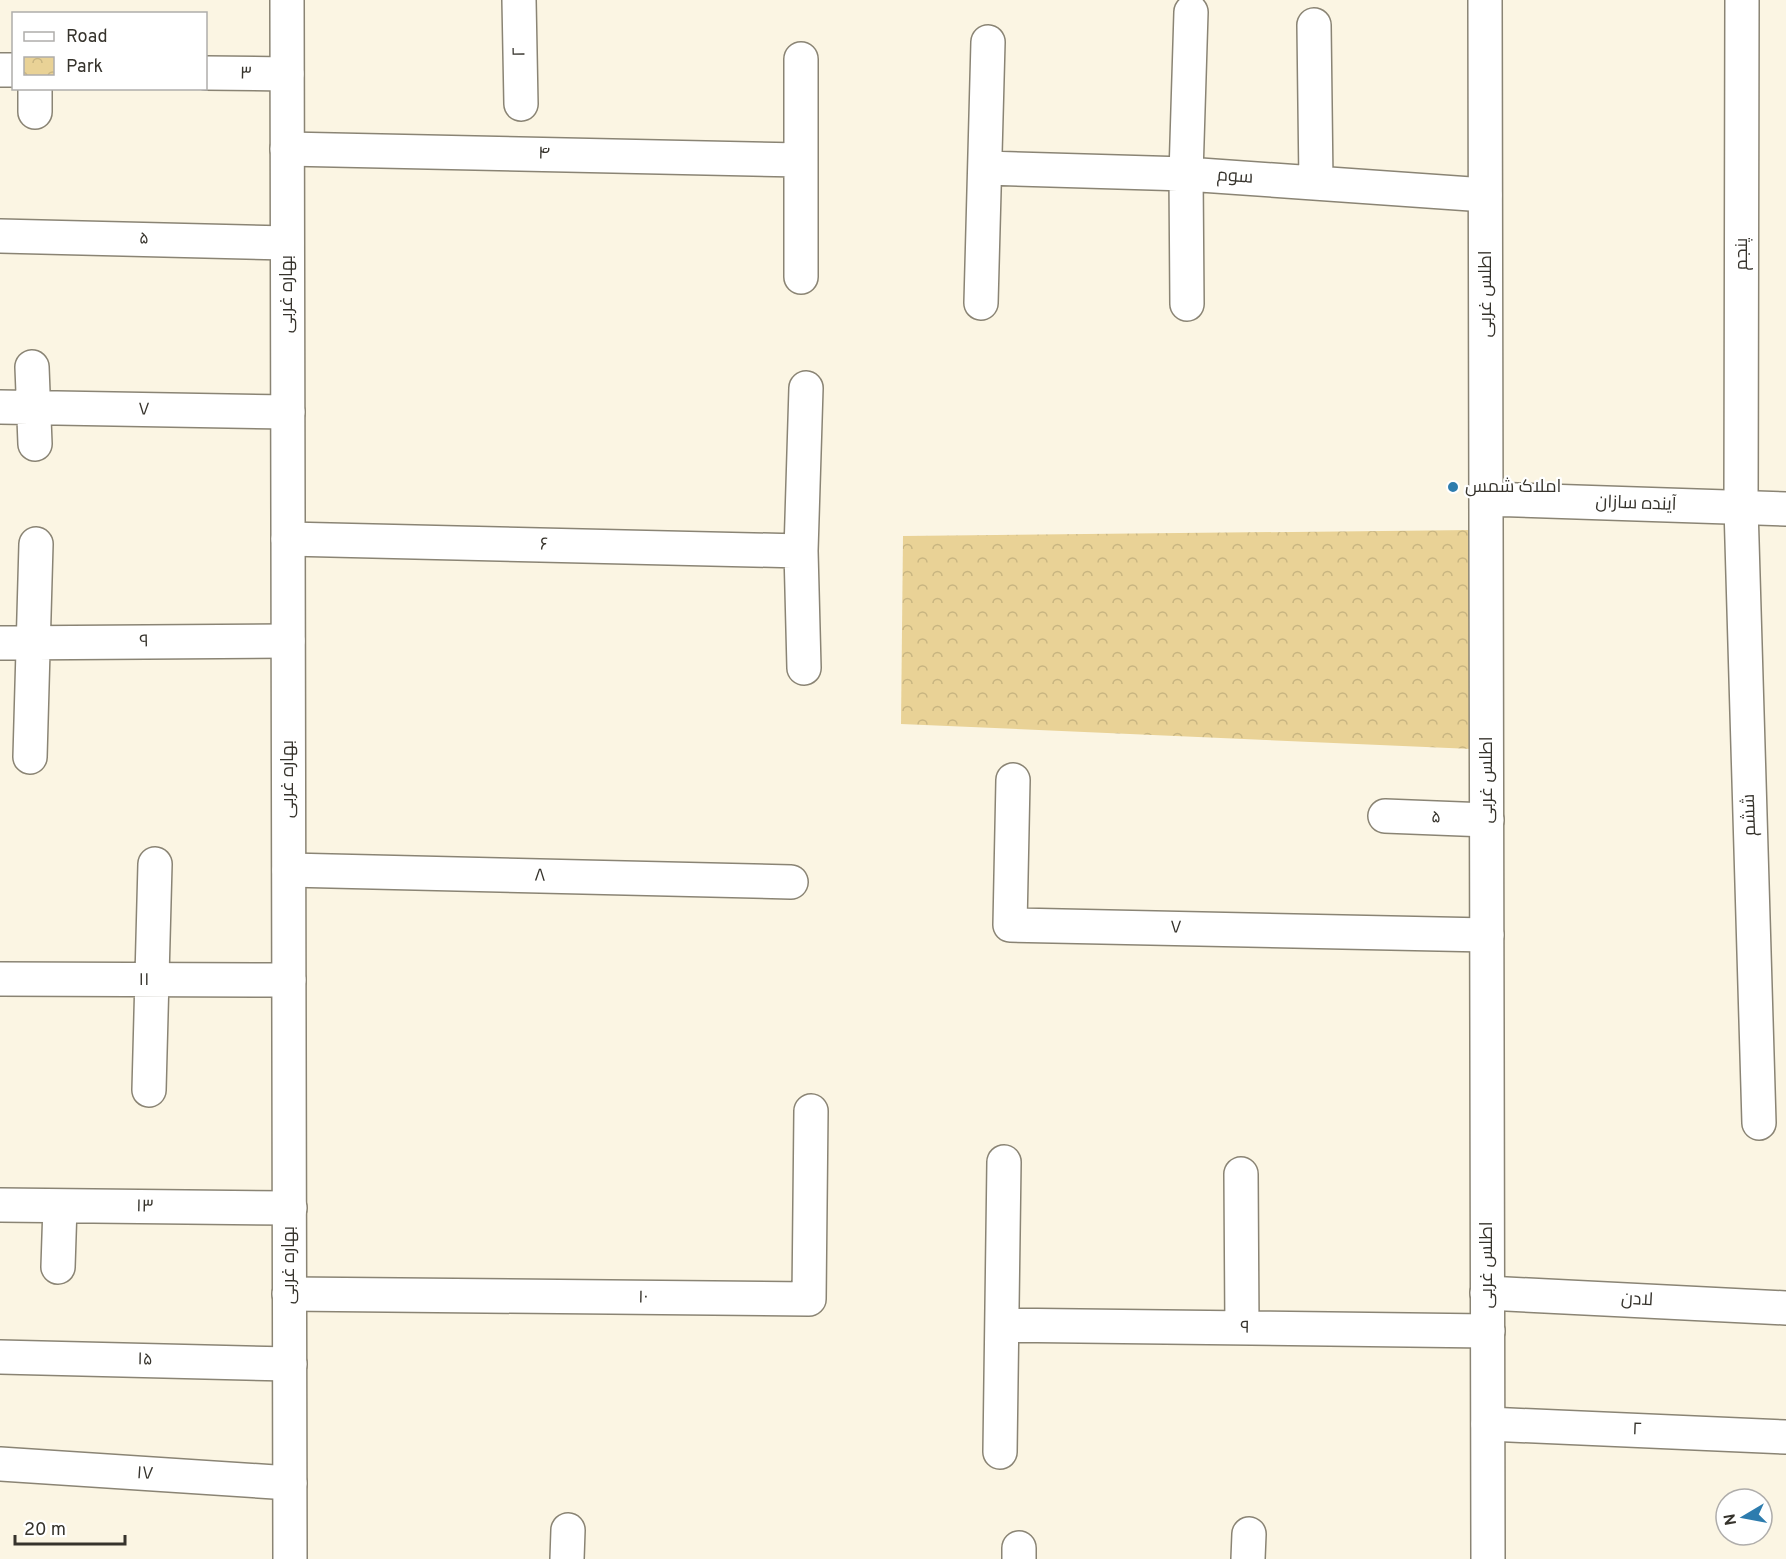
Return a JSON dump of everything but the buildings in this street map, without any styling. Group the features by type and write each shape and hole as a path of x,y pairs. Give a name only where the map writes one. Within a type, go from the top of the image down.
{"street":[{"name":"بهاره غربی","path":"287,0 290,1559"},
{"name":"۲","path":"519,0 521,104"},
{"name":"اطلس غربی","path":"1485,0 1488,1559"},
{"name":"پنجم","path":"1741,507 1742,0"},
{"path":"1187,304 1186,174 1191,12"},
{"path":"1314,25 1316,183"},
{"path":"981,303 988,42"},
{"path":"801,59 801,277"},
{"name":"۳","path":"207,73 287,74"},
{"name":"۴","path":"287,149 801,160"},
{"name":"سوم","path":"985,168 1186,174 1485,195"},
{"name":"۵","path":"0,236 287,243"},
{"path":"32,367 35,444"},
{"path":"804,668 801,551 806,388"},
{"name":"۷","path":"0,407 288,412"},
{"name":"آینده سازان","path":"1486,499 1786,509"},
{"name":"ششم","path":"1741,507 1759,1122"},
{"name":"۶","path":"288,539 801,551"},
{"path":"30,757 36,544"},
{"name":"۹","path":"0,643 288,641"},
{"name":"۷","path":"1013,780 1010,925 1487,935"},
{"name":"۵","path":"1385,816 1487,820"},
{"path":"149,1090 155,864"},
{"name":"۸","path":"289,870 791,882"},
{"name":"۱۱","path":"0,979 289,980"},
{"name":"۱۰","path":"289,1294 809,1299 811,1111"},
{"path":"1000,1452 1004,1162"},
{"path":"1241,1173 1242,1328"},
{"name":"۱۳","path":"0,1205 290,1208"},
{"path":"58,1267 60,1206"},
{"name":"لادن","path":"1487,1293 1786,1308"},
{"name":"۹","path":"1002,1325 1488,1331"},
{"name":"۱۵","path":"0,1357 290,1364"},
{"name":"۲","path":"1488,1424 1786,1437"},
{"name":"۱۷","path":"0,1464 290,1483"}],"green space":[{"path":"1473,530 1472,749 901,724 903,536"}],"place":[{"name":"املاک شمس","path":"1453,487"}]}
